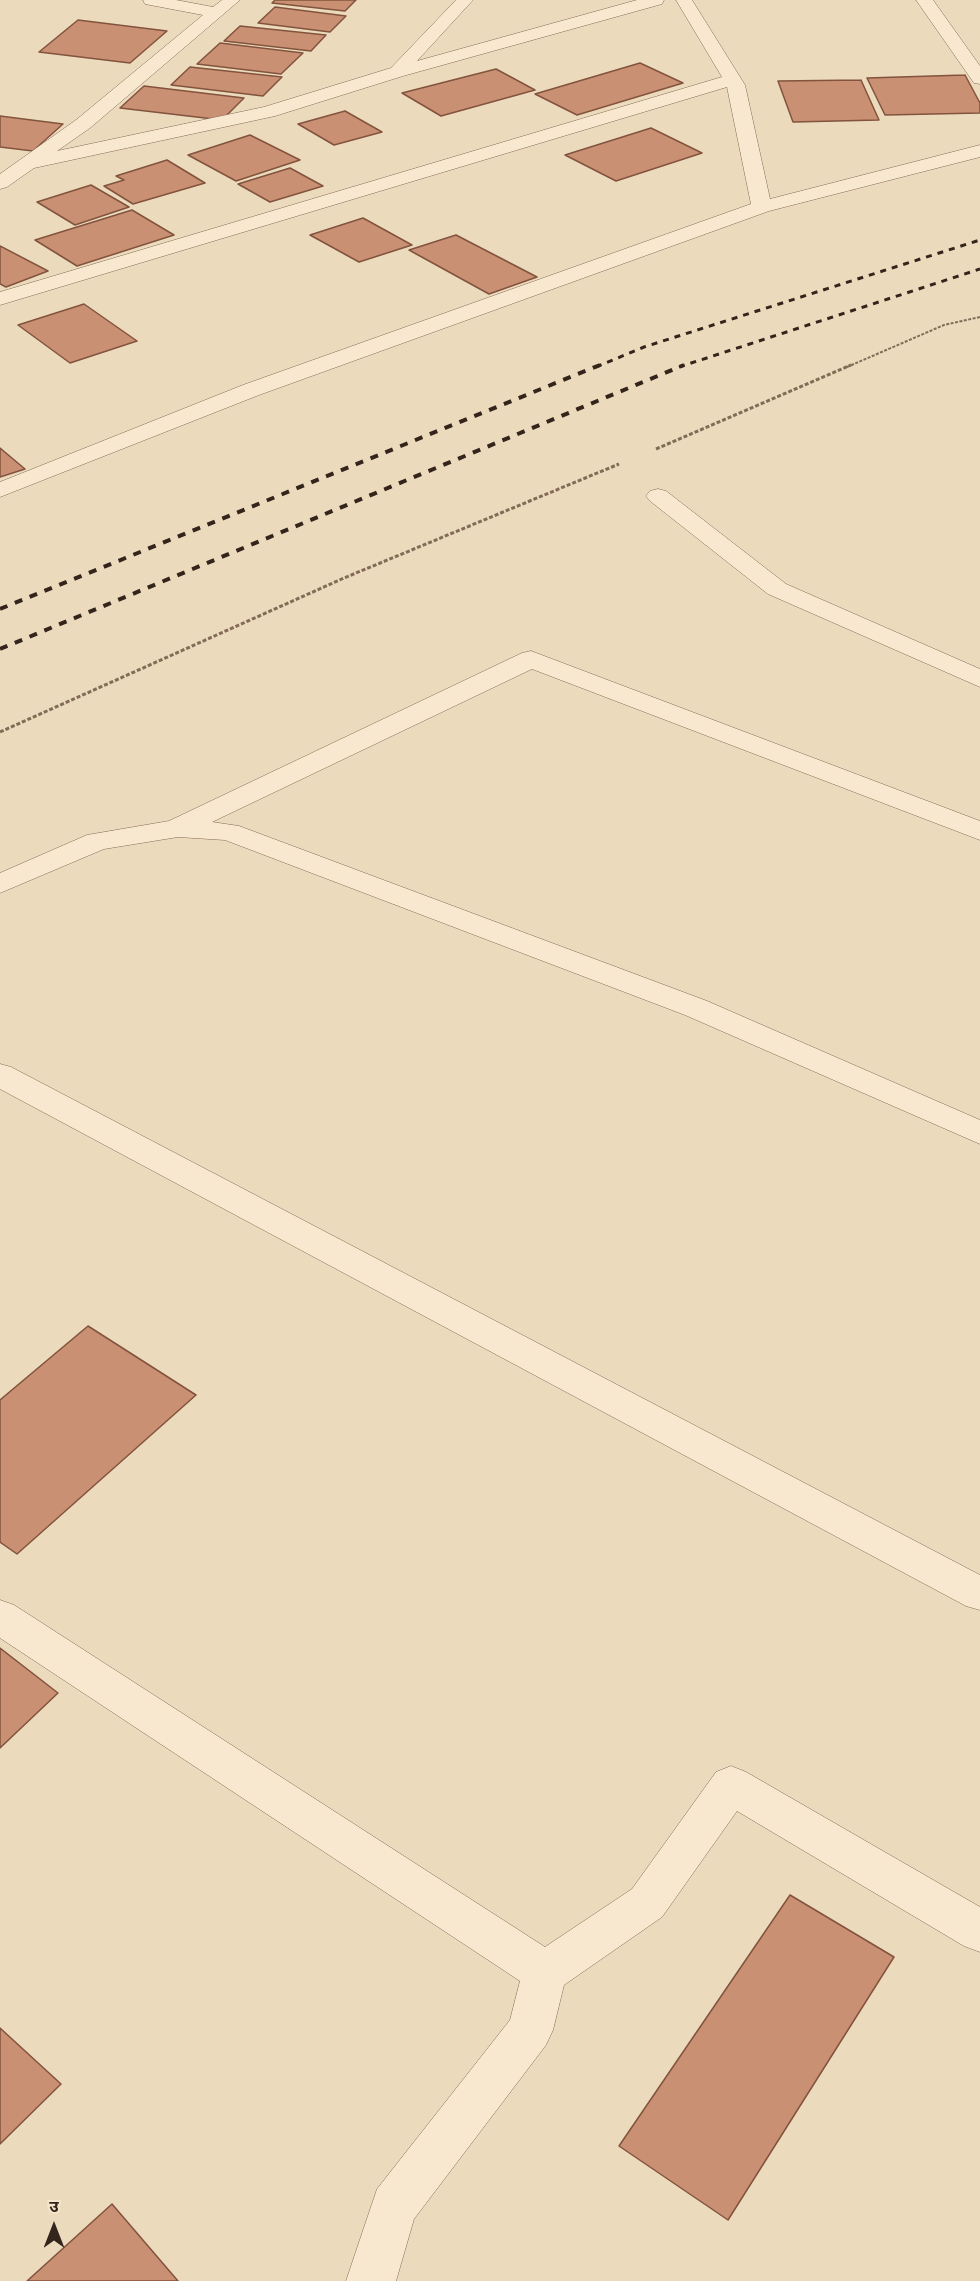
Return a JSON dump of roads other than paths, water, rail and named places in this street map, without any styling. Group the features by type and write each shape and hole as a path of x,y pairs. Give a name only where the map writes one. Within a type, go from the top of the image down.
{"street":[{"path":"151,0 216,13"},
{"path":"0,183 83,124 232,0"},
{"path":"397,72 465,0"},
{"path":"29,163 268,112 397,72 656,0"},
{"path":"684,0 736,85 762,207"},
{"path":"924,0 980,79"},
{"path":"0,299 733,80"},
{"path":"0,490 251,390 762,207 980,151"},
{"path":"658,496 777,589 980,680"},
{"path":"178,828 531,658 980,831"},
{"path":"0,884 97,841 178,828 229,832 696,1008 980,1133"},
{"path":"0,1075 980,1594"},
{"path":"0,1617 545,1972"},
{"path":"371,2281 394,2206 530,2030 545,1972 647,1903 731,1785 980,1931"}],"railway":[{"path":"596,367 644,347 980,240"},
{"path":"680,367 980,269"},
{"path":"0,609 600,365"},
{"path":"680,367 684,365"},
{"path":"0,649 680,367"}]}
